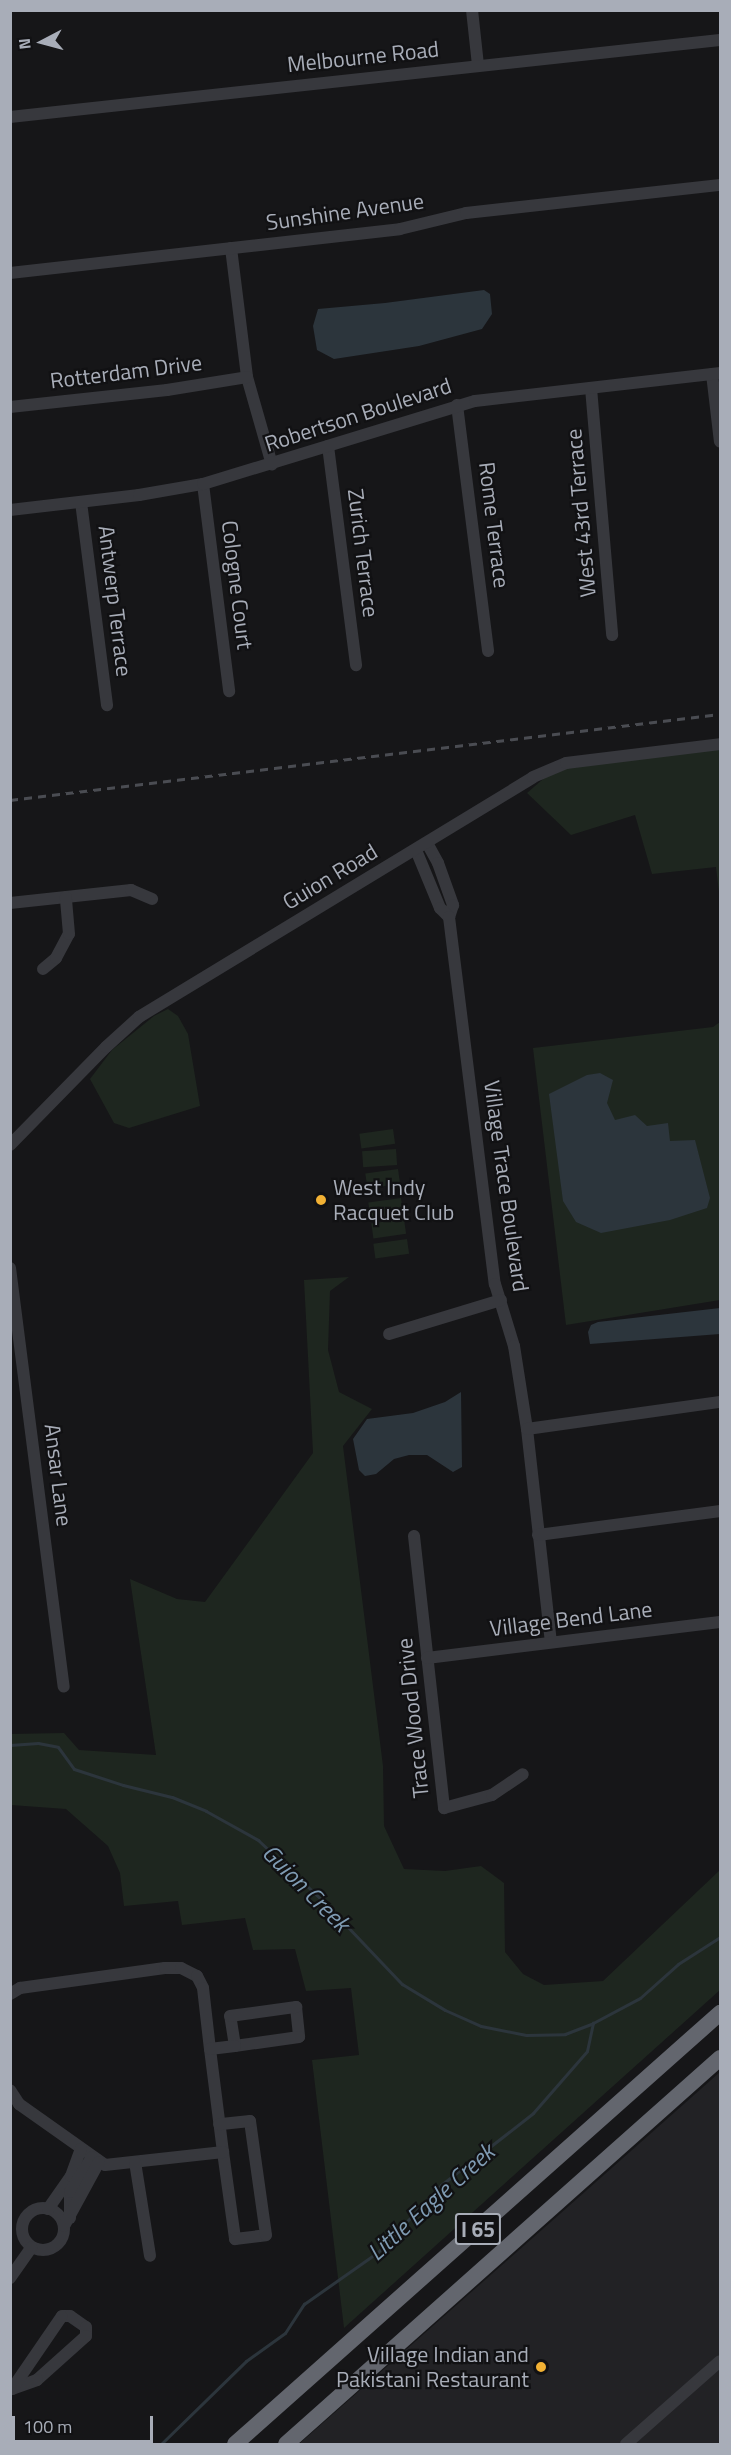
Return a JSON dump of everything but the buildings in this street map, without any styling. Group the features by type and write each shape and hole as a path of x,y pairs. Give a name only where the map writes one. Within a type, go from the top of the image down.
{"highway":[{"name":"I 65","path":"235,2445 720,2013"},
{"name":"I 65","path":"286,2445 720,2058"}],"street":[{"path":"472,10 478,65"},
{"name":"Melbourne Road","path":"10,117 720,40"},
{"name":"Sunshine Avenue","path":"10,273 406,228 466,213 720,185"},
{"path":"231,248 247,377 272,465"},
{"path":"716,373 720,442"},
{"name":"Robertson Boulevard","path":"10,510 150,494 203,484 272,465 457,405 494,398 716,373"},
{"name":"Rotterdam Drive","path":"10,407 167,390 247,377"},
{"name":"West 43rd Terrace","path":"591,388 612,634"},
{"name":"Rome Terrace","path":"457,405 488,651"},
{"name":"Zurich Terrace","path":"328,446 356,664"},
{"name":"Cologne Court","path":"203,484 229,691"},
{"name":"Antwerp Terrace","path":"81,502 107,705"},
{"name":"Guion Road","path":"10,1145 112,1040 139,1017 533,777 558,766 720,744"},
{"path":"427,843 438,863 453,905 449,917"},
{"name":"Village Trace Boulevard","path":"416,850 441,908 449,917 495,1284 514,1346 527,1429 551,1642"},
{"path":"10,903 131,890 152,899"},
{"path":"43,969 56,958 69,934 66,897"},
{"name":"Ansar Lane","path":"10,1268 16,1358 64,1687"},
{"path":"389,1334 501,1300"},
{"path":"527,1429 720,1402"},
{"path":"538,1535 720,1511"},
{"name":"Trace Wood Drive","path":"414,1536 444,1808 492,1795 524,1774"},
{"name":"Village Bend Lane","path":"427,1658 720,1622"},
{"path":"10,1994 20,1988 154,1969 172,1967 188,1970 202,1984 219,2124 235,2239 266,2235 250,2121 219,2124"},
{"path":"210,2049 235,2046 299,2037 296,2007 230,2016 235,2046"},
{"path":"10,2090 19,2104 91,2156 110,2165 223,2152"},
{"path":"48,2209 71,2176 91,2156"},
{"path":"67,2222 48,2209 31,2211 22,2223 22,2237 31,2248 38,2250 52,2249 62,2240 91,2156"},
{"path":"135,2162 150,2256"},
{"path":"10,2278 31,2248"},
{"path":"69,2316 86,2327 86,2336 38,2379 11,2389 60,2317 69,2316"},
{"path":"626,2445 720,2361"}],"shaded area":[{"path":"484,290 490,294 492,314 482,329 419,346 334,359 317,350 313,326 318,309"},
{"path":"720,744 720,901 716,867 652,874 635,815 571,835 527,793 558,766"},
{"path":"168,1009 178,1016 188,1034 200,1106 129,1128 114,1123 90,1079 112,1050 154,1016"},
{"path":"720,1022 720,1300 566,1325 533,1048 713,1027"},
{"path":"600,1073 613,1080 607,1103 615,1120 635,1115 647,1126 668,1123 670,1141 695,1140 710,1198 707,1208 670,1220 601,1233 576,1222 563,1201 549,1094 587,1075"},
{"path":"393,1129 395,1144 361,1149 359,1134"},
{"path":"396,1149 397,1165 363,1167 362,1151"},
{"path":"398,1169 400,1184 367,1188 365,1174"},
{"path":"401,1198 403,1213 370,1217 368,1203"},
{"path":"404,1219 406,1234 373,1238 371,1224"},
{"path":"407,1239 409,1254 375,1259 373,1244"},
{"path":"349,1277 330,1291 328,1350 339,1392 372,1409 343,1446 383,1766 384,1826 404,1869 445,1871 481,1866 504,1883 505,1952 523,1974 544,1985 603,1981 720,1870 720,1990 344,2328 312,2060 359,2055 351,1988 306,1991 295,1949 253,1950 245,1918 182,1925 178,1901 124,1906 120,1873 108,1846 66,1809 11,1805 10,1734 64,1733 79,1750 156,1755 130,1579 177,1599 205,1602 313,1453 304,1280"},
{"path":"720,1308 720,1334 590,1344 588,1332 591,1325 598,1322"},
{"path":"461,1392 462,1467 453,1472 427,1455 409,1455 394,1459 376,1474 365,1476 359,1470 353,1439 367,1419 413,1413 445,1402"},
{"path":"720,2072 720,2444 299,2444 561,2213"}],"waterway":[{"name":"Guion Creek","path":"10,1745 38,1743 58,1747 74,1769 123,1785 172,1797 206,1811 258,1840 325,1903 402,1984 445,2010 481,2026 526,2035 565,2034 593,2023"},
{"name":"Little Eagle Creek","path":"161,2444 246,2361 285,2333 304,2304 378,2252 441,2185 533,2113 587,2051 593,2023 640,1998 678,1964 720,1937"}],"railway":[{"path":"10,800 720,714"}],"place":[{"name":"West Indy Racquet Club","path":"321,1200"},
{"name":"Village Indian and Pakistani Restaurant","path":"541,2367"}]}
